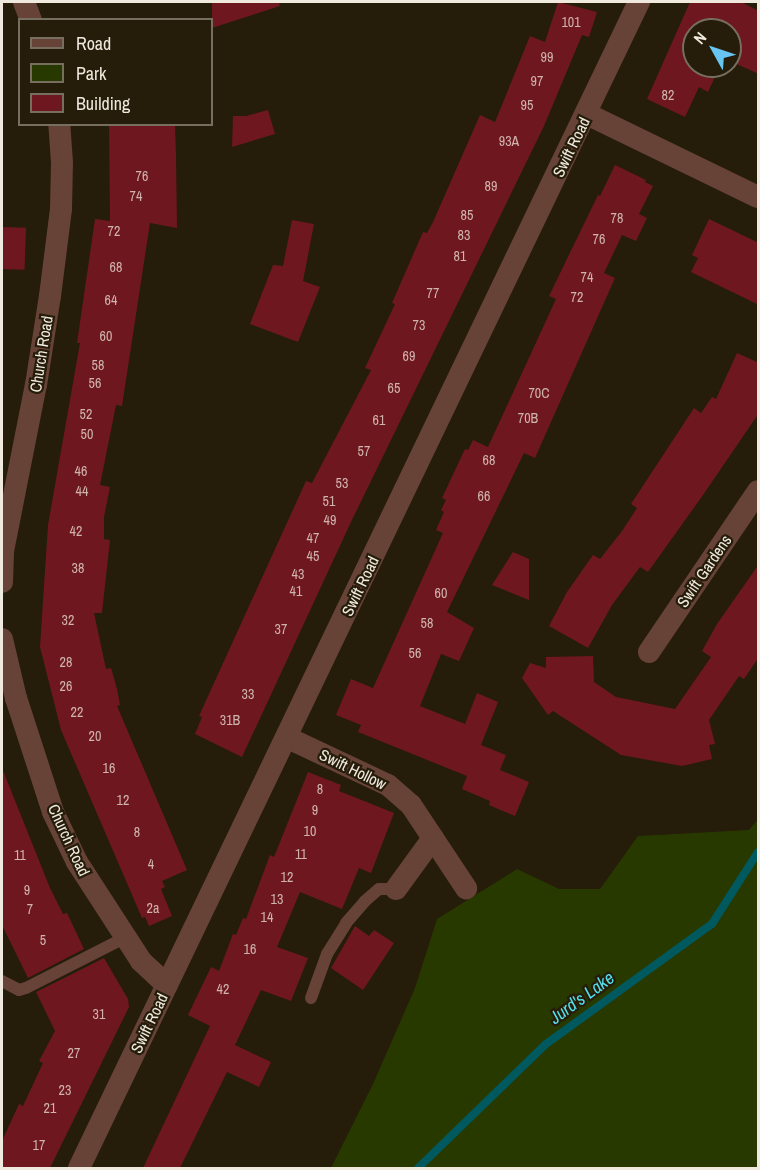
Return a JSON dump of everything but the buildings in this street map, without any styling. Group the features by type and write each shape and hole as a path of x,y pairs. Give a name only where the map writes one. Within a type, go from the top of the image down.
{"street":[{"path":"24,2 31,18"},
{"name":"Swift Road","path":"79,1168 288,738 639,2"},
{"path":"587,114 759,197"},
{"name":"Church Road","path":"2,582 3,551 36,385 61,209 62,163 59,126"},
{"name":"Swift Gardens","path":"649,652 759,490"},
{"name":"Church Road","path":"2,639 16,698 53,812 77,862 124,938 151,972 167,986"},
{"name":"Swift Hollow","path":"288,738 388,785 411,805 466,888"},
{"path":"396,889 433,838"}],"lane":[{"path":"311,998 327,954 346,922 364,901 380,889 396,889"},
{"path":"2,981 19,990 26,988 124,938"}],"green space":[{"path":"758,819 758,1168 331,1168 373,1084 415,988 437,919 517,869 559,889 600,889 638,836 749,830"}],"waterway":[{"name":"Jurd's Lake","path":"418,1168 546,1044 712,924 758,852"}]}
